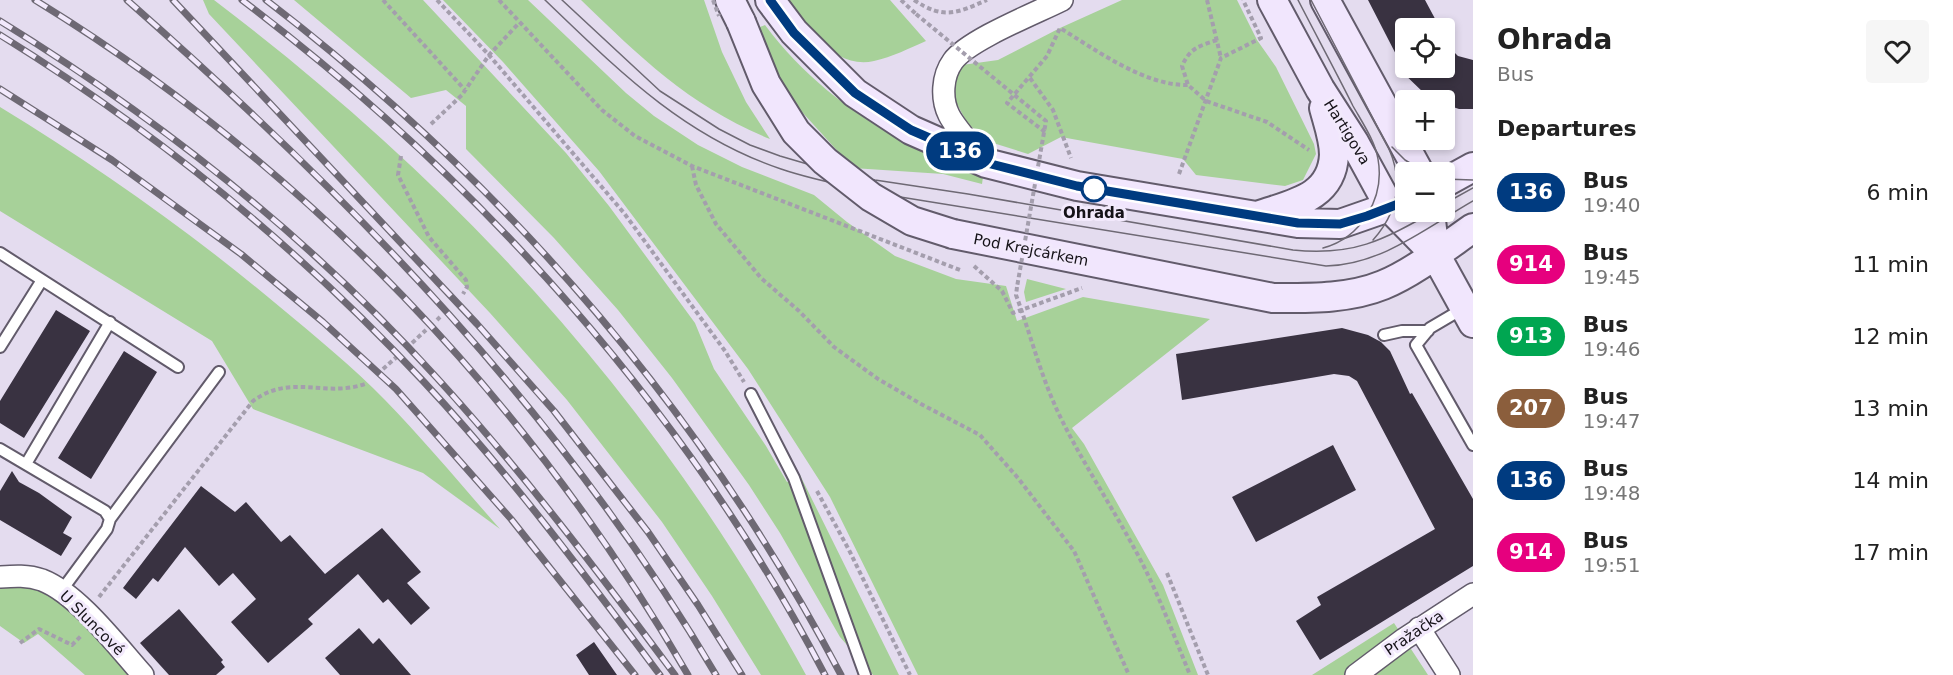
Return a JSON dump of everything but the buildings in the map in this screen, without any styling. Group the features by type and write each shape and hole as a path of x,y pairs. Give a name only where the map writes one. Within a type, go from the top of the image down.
{"main road":[{"path":"770,0 794,33 855,93 911,130 987,163 1077,186 1298,223 1340,224 1395,205"},
{"name":"Hartigova","path":"1272,0 1320,89 1395,201"},
{"path":"1325,0 1414,162"},
{"name":"Pod Krejcárkem","path":"736,11 766,84 796,132 825,160 871,197 912,221 953,234 1273,298 1318,298 1382,286 1473,228"},
{"path":"1260,215 1305,200 1314,195 1326,180 1334,154 1320,89"},
{"path":"1455,177 1473,167"},
{"name":"Hartigova","path":"1411,222 1435,254 1469,315"},
{"name":"Hartigova","path":"1431,222 1435,254"}],"street":[{"path":"987,163 949,116 945,104 946,75 953,61 967,48 1062,0"},
{"name":"U Sluncové","path":"0,577 16,576 40,580 62,590 95,622 143,675"},
{"name":"Pražačka","path":"1356,675 1419,628 1473,594"},
{"path":"1419,628 1449,675"}],"lane":[{"path":"0,253 178,367"},
{"path":"0,347 42,280"},
{"path":"1469,315 1430,328 1416,345 1473,445"},
{"path":"26,464 110,322"},
{"path":"1384,335 1402,331 1428,331"},
{"path":"62,590 107,529 110,519 219,372"},
{"path":"751,394 794,478 865,675"},
{"path":"0,449 105,511 110,519"}],"path":[{"path":"383,0 465,90"},
{"path":"437,0 489,55 624,213 725,351 751,394"},
{"path":"499,0 602,110 635,136 692,166 960,270"},
{"path":"901,0 1046,121 1016,295 1046,384 1058,412 1085,464 1134,547 1190,675"},
{"path":"914,0 940,14 949,14 987,0"},
{"path":"1179,174 1221,58 1207,0"},
{"path":"1221,58 1261,38 1243,0"},
{"path":"431,124 465,90 489,55 519,23"},
{"path":"1045,132 1007,104 1047,56 1060,28 1125,67 1172,85 1188,85"},
{"path":"1217,40 1188,53 1182,66 1188,85 1206,100 1267,122 1316,154"},
{"path":"1030,78 1053,110 1071,158"},
{"path":"401,156 398,175 429,237 466,280 467,287 463,294"},
{"path":"692,166 696,185 716,224 761,278 800,311 834,347 878,379 980,435 1018,478 1074,551 1130,675"},
{"path":"974,266 1002,291 1013,313 1082,288"},
{"path":"412,343 426,330"},
{"path":"383,369 399,356"},
{"path":"96,601 253,401 263,394 290,386 341,389 365,384"},
{"path":"812,482 849,550 910,675"},
{"path":"1167,573 1208,675"},
{"path":"21,643 39,629 72,645 87,630"}],"green space":[{"path":"203,0 214,0 304,71 390,146 471,224 547,305 618,391 685,481 748,575 806,675 761,675 662,522 567,400 490,313 209,14"},
{"path":"294,0 423,0 566,153 609,206 695,323 714,369 766,446 787,482 800,475 899,675 873,675 840,637 780,533 749,485 672,378 618,310 554,238 466,149 466,106 446,90 411,98"},
{"path":"443,0 528,0 626,93 654,116 698,145 742,167 814,195 895,256 956,279 1006,286 1017,321 1083,297 1210,319 1072,428 1084,444 1163,585 1198,675 918,675 830,497 748,369 599,171 503,62"},
{"path":"581,0 704,0 722,52 746,102 770,139 716,112 691,96 646,61"},
{"path":"783,0 890,0 926,41 874,61 860,62 846,59 822,44"},
{"path":"1122,0 1237,0 1257,40 1276,67 1314,144 1316,154 1303,180 1285,186 1196,175 1183,159 1061,137 1028,154 990,142 968,124 954,99 954,82 962,65 998,60 1060,28"},
{"path":"765,25 794,60 845,104 912,146 983,177 982,184 943,174 853,168 792,101 765,56 757,28"},
{"path":"0,107 73,153 179,227 321,341 385,400 500,529 423,473 253,409 212,341 0,211"},
{"path":"1027,279 1066,289 1026,302 1024,292"},
{"path":"21,585 51,594 73,612 131,675 85,675 38,634 24,643 0,626 0,587"},
{"path":"1394,623 1428,675 1312,675"}],"tram line":[{"path":"545,0 626,76 713,139 781,169 888,195 1326,266 1346,264 1384,252 1473,201"},
{"path":"562,0 660,91 719,129 750,145 831,171 1293,250 1333,251 1350,248 1382,238 1415,222"},
{"path":"1298,0 1368,132 1378,159 1378,188 1367,214 1349,235 1323,248"},
{"path":"1311,0 1394,162 1396,197 1388,219 1373,240"},
{"path":"1392,147 1408,162"},
{"path":"1455,179 1473,180"},
{"path":"1455,198 1473,188"}],"railway":[{"path":"35,0 134,65 229,137 319,214 404,297 483,384 557,477 625,574 688,675"},
{"path":"127,0 293,153 373,232 449,314 522,399 591,487 656,579 716,675"},
{"path":"173,0 477,324 554,411 648,532 742,675"},
{"path":"242,0 330,70 414,144 494,223 571,305 642,392 709,483 770,577 825,675"},
{"path":"266,0 354,71 437,145 516,224 591,306 660,392 725,482 786,577 841,675"},
{"path":"0,21 60,59 176,141 231,184 338,277 437,378 500,450 589,561 675,675"},
{"path":"0,35 115,111 170,152 224,194 327,284 424,382 486,452 575,562 660,675"},
{"path":"0,89 112,160 241,254 323,322 396,389 511,519 635,675"}],"bus line":[{"name":"136","path":"770,0 794,33 855,93 911,130 987,163 1077,186 1298,223 1340,224 1395,205"}],"place":[{"name":"Ohrada","path":"1094,189"}]}
